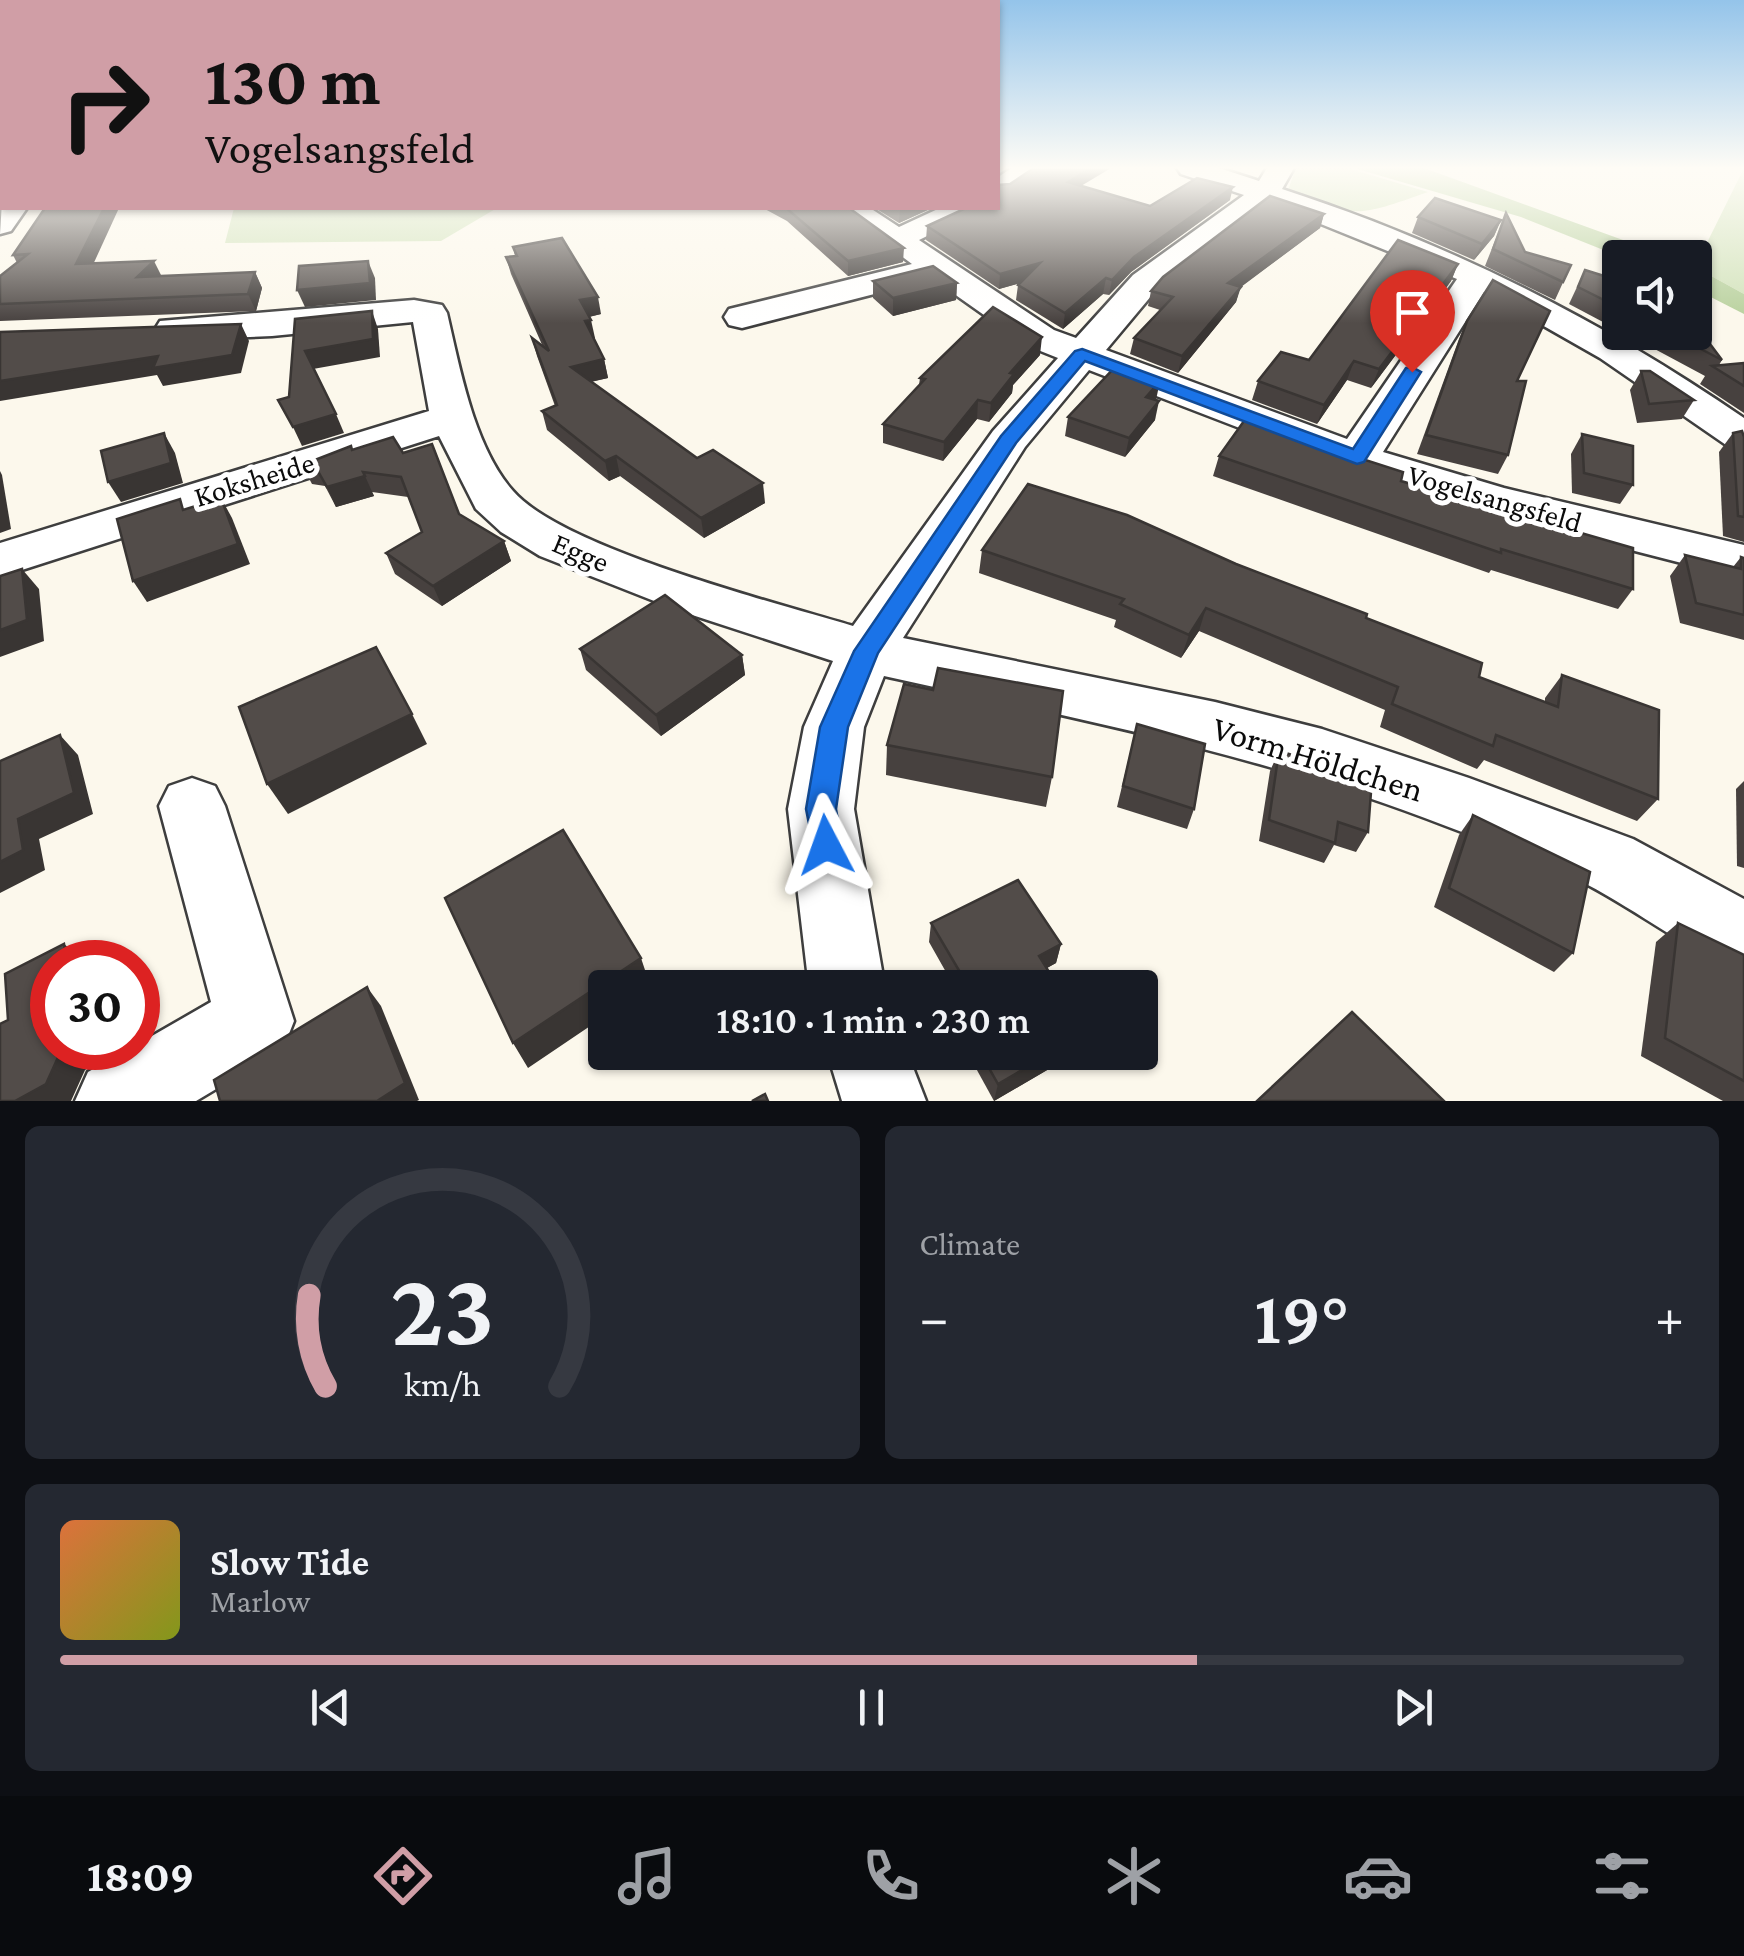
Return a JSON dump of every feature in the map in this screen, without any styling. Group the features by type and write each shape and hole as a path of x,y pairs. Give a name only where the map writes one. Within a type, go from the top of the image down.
{"street":[{"name":"Vogelsangsfeld","path":"870,219 1041,338 1357,458 1492,500 1744,562"},
{"path":"900,238 938,219"},
{"path":"845,970 821,809 834,727 866,651 1008,440 1167,263 1223,219"},
{"path":"1353,219 1528,300 1606,345 1744,438"},
{"path":"742,317 936,268"},
{"path":"1357,458 1468,286 1482,281"},
{"name":"Egge","path":"138,330 429,313 451,418 493,499 518,521 558,545 696,597 866,651"},
{"name":"Koksheide","path":"0,560 451,418"},
{"name":"Vorm Höldchen","path":"866,651 1196,722 1322,755 1469,806 1609,861 1744,938"},
{"path":"117,1101 255,1021 192,806"},
{"path":"873,1070 884,1101"}],"green space":[{"path":"231,219 478,219 441,241 225,243"},
{"path":"1527,219 1566,219 1623,240 1602,240 1602,249"},
{"path":"1719,219 1744,219 1744,294 1712,276 1712,240 1708,240"},
{"path":"1712,276 1744,294 1744,314 1712,298"}],"building":[{"path":"37,219 98,219 76,264 154,261 137,277 255,272 248,294 0,304 0,276 28,254 13,255"},
{"path":"799,219 865,219 904,248 848,261"},
{"path":"941,219 1187,219 1065,313 1018,285 1040,263 1000,274 927,226"},
{"path":"1239,219 1317,219 1228,283 1241,287 1182,356 1134,338 1173,297 1151,291 1163,277"},
{"path":"1424,219 1501,220 1482,244"},
{"path":"1504,219 1509,219 1525,252 1571,265 1563,282 1493,249"},
{"path":"562,238 598,297 580,300 591,320 585,321 604,359 571,367 697,458 713,450 763,483 701,518 616,456 605,461 542,411 557,405 532,338 549,351 506,257 517,256 513,247"},
{"path":"1398,240 1458,264 1379,369 1354,361 1324,405 1258,381 1281,352 1309,360"},
{"path":"368,261 370,283 297,290 299,266"},
{"path":"933,266 957,283 893,298 873,281"},
{"path":"1585,270 1602,275 1602,299 1578,287"},
{"path":"1493,280 1550,311 1517,381 1526,381 1508,455 1426,435 1467,321"},
{"path":"993,307 1042,337 1010,373 1014,374 991,403 978,400 944,442 883,424 925,379 920,378"},
{"path":"372,311 373,339 305,351 336,414 293,427 278,400 289,397 295,319"},
{"path":"241,324 232,355 153,368 158,356 0,381 0,332"},
{"path":"1712,347 1722,360 1703,350 1712,350"},
{"path":"1744,363 1744,386 1712,366"},
{"path":"1117,365 1160,381 1146,397 1159,401 1129,438 1068,417"},
{"path":"1641,371 1650,371 1694,400 1649,404"},
{"path":"1249,414 1303,434 1300,439 1403,472 1401,481 1633,548 1633,589 1501,549 1501,553 1219,456"},
{"path":"1742,431 1744,517 1738,516 1733,433"},
{"path":"164,433 171,463 108,482 101,451"},
{"path":"1582,434 1633,446 1633,485 1584,473"},
{"path":"393,437 403,453 432,444 459,514 504,541 433,586 386,553 422,532 401,477 363,472 365,476 327,487 315,466 302,465 351,446 352,450"},
{"path":"1028,484 1127,515 1236,564 1367,614 1366,618 1482,663 1479,677 1558,707 1562,675 1659,710 1658,799 1496,735 1493,746 1392,704 1398,687 1206,608 1189,635 1120,604 1124,599 982,550"},
{"path":"221,498 238,544 133,581 117,519 180,499 183,510"},
{"path":"1685,555 1741,569 1741,557 1744,558 1744,615 1696,603"},
{"path":"22,569 27,620 0,630 0,576"},
{"path":"665,595 742,655 656,715 580,649"},
{"path":"376,647 412,714 267,784 239,707"},
{"path":"938,668 1063,691 1052,777 887,745 904,684 933,690"},
{"path":"1137,724 1205,744 1194,809 1123,786"},
{"path":"60,735 74,793 18,819 23,850 0,862 0,761"},
{"path":"1279,751 1372,779 1368,832 1338,822 1335,843 1269,820"},
{"path":"1473,815 1590,872 1573,953 1449,888"},
{"path":"563,830 641,958 623,970 588,970 588,993 513,1043 445,898"},
{"path":"1018,880 1061,944 1039,956 1048,970 959,970 931,923"},
{"path":"1678,923 1744,955 1744,1081 1665,1038"},
{"path":"30,961 30,1070 52,1070 46,1084 15,1101 0,1101 0,1024 8,1020 5,974"},
{"path":"367,987 405,1083 377,1101 220,1101 214,1080"},
{"path":"1352,1012 1444,1101 1257,1101"},
{"path":"990,1070 1022,1070 998,1084"}],"route":[{"path":"826,845 821,809 834,727 866,651 1008,440 1082,354 1357,458 1412,372"}]}
